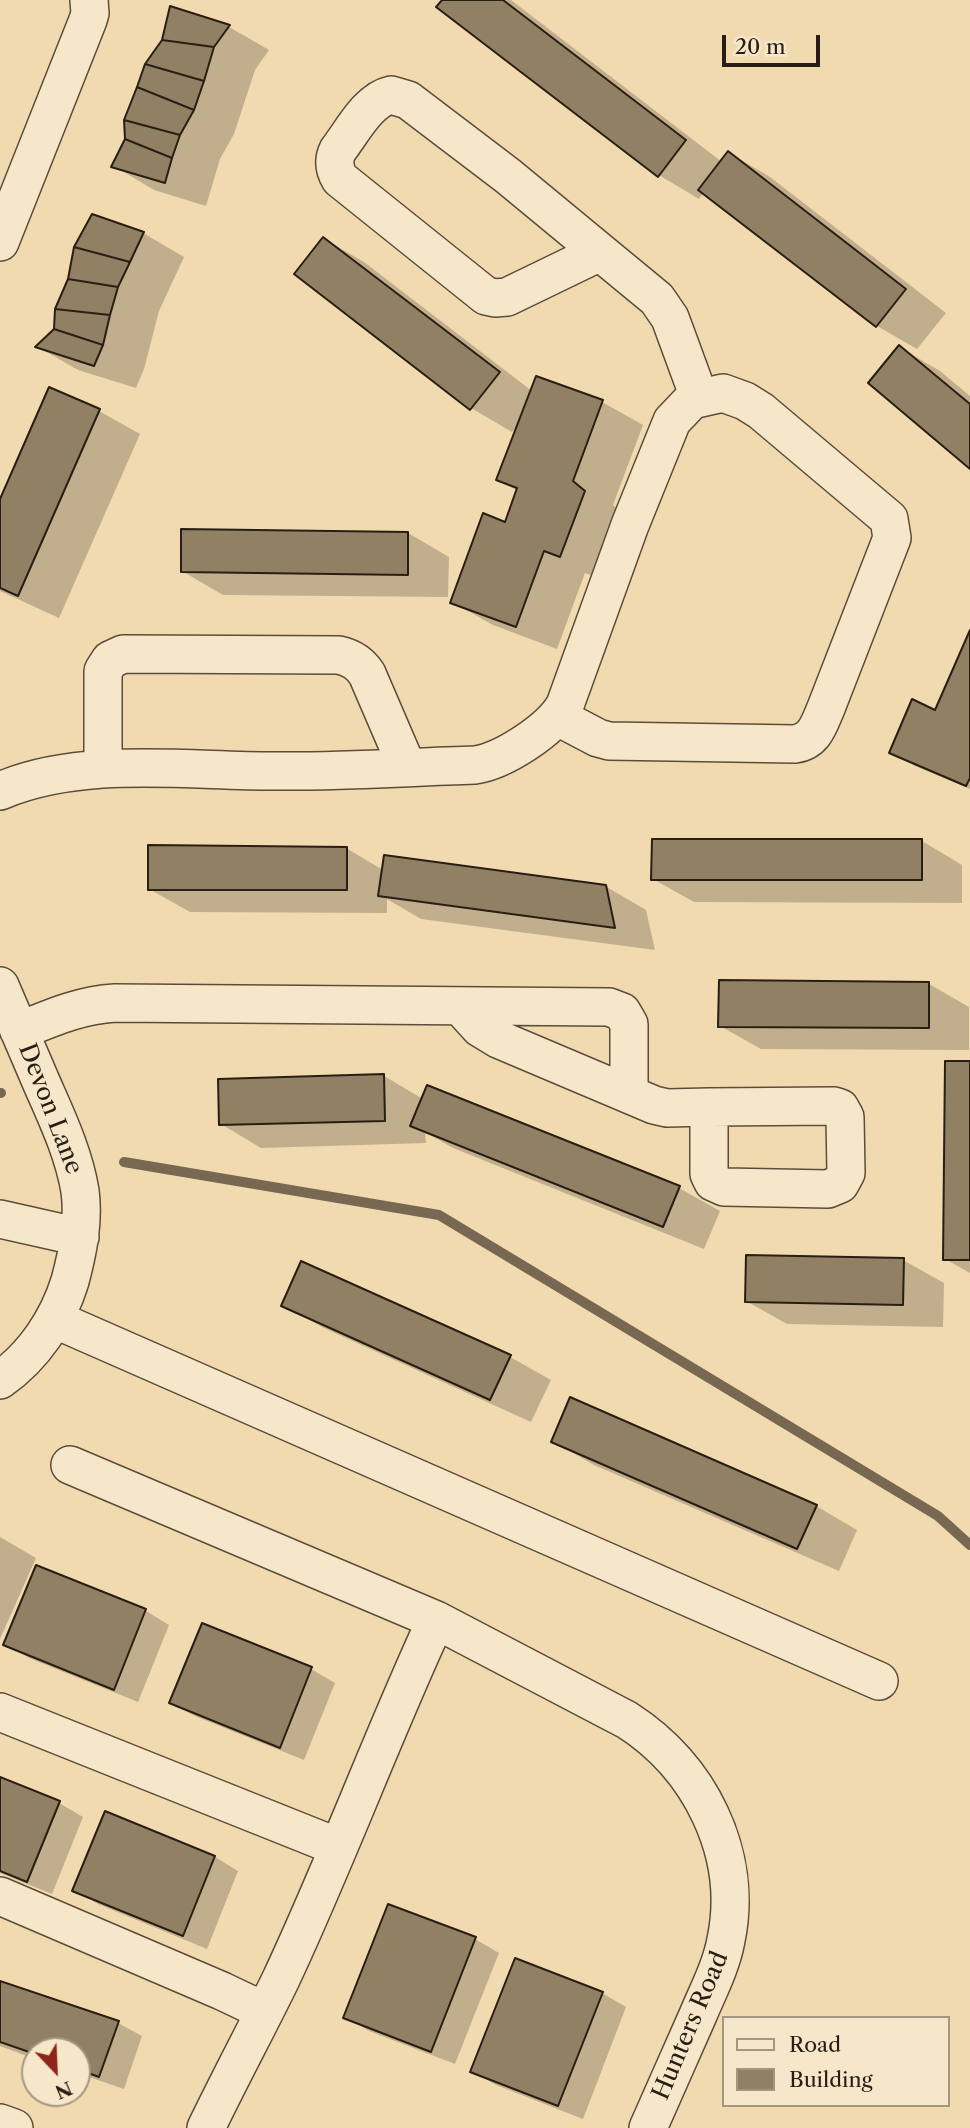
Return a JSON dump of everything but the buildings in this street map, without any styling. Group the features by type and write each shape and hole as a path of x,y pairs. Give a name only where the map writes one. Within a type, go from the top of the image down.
{"street":[{"path":"0,242 88,20 89,0"},
{"path":"600,252 507,297 489,298 340,178 334,166 335,155 377,101 391,95 405,98 508,176 657,299 670,318 699,397"},
{"path":"0,791 26,780 52,774 103,768 276,771 475,765 491,761 547,729 565,705 630,525 672,421 685,405 699,397 727,393 755,407 889,519 891,538 815,733 806,741 795,744 640,743 604,740 558,717"},
{"path":"103,768 103,671 110,660 124,654 339,655 349,658 358,663 367,674 407,767"},
{"name":"Devon Lane","path":"0,986 74,1164 79,1190 80,1237 67,1290 54,1319 26,1358 0,1380"},
{"path":"19,1031 62,1013 107,1003 615,1008 625,1016 629,1024 629,1094"},
{"path":"460,1006 480,1028 492,1035 629,1094 667,1108 709,1107"},
{"path":"0,1219 80,1237"},
{"path":"54,1319 879,1681"},
{"name":"Hunters Road","path":"70,1465 436,1620 626,1720 664,1747 686,1773 708,1809 718,1833 729,1891 729,1925 722,1960 648,2128"},
{"path":"206,2128 264,2011 338,1847 397,1703 436,1620"},
{"path":"0,1712 338,1847"},
{"path":"3,1907 222,1991 264,2011"},
{"path":"0,2123 14,2128"}],"waterway":[{"path":"124,1162 439,1215 938,1516 970,1545"}]}
